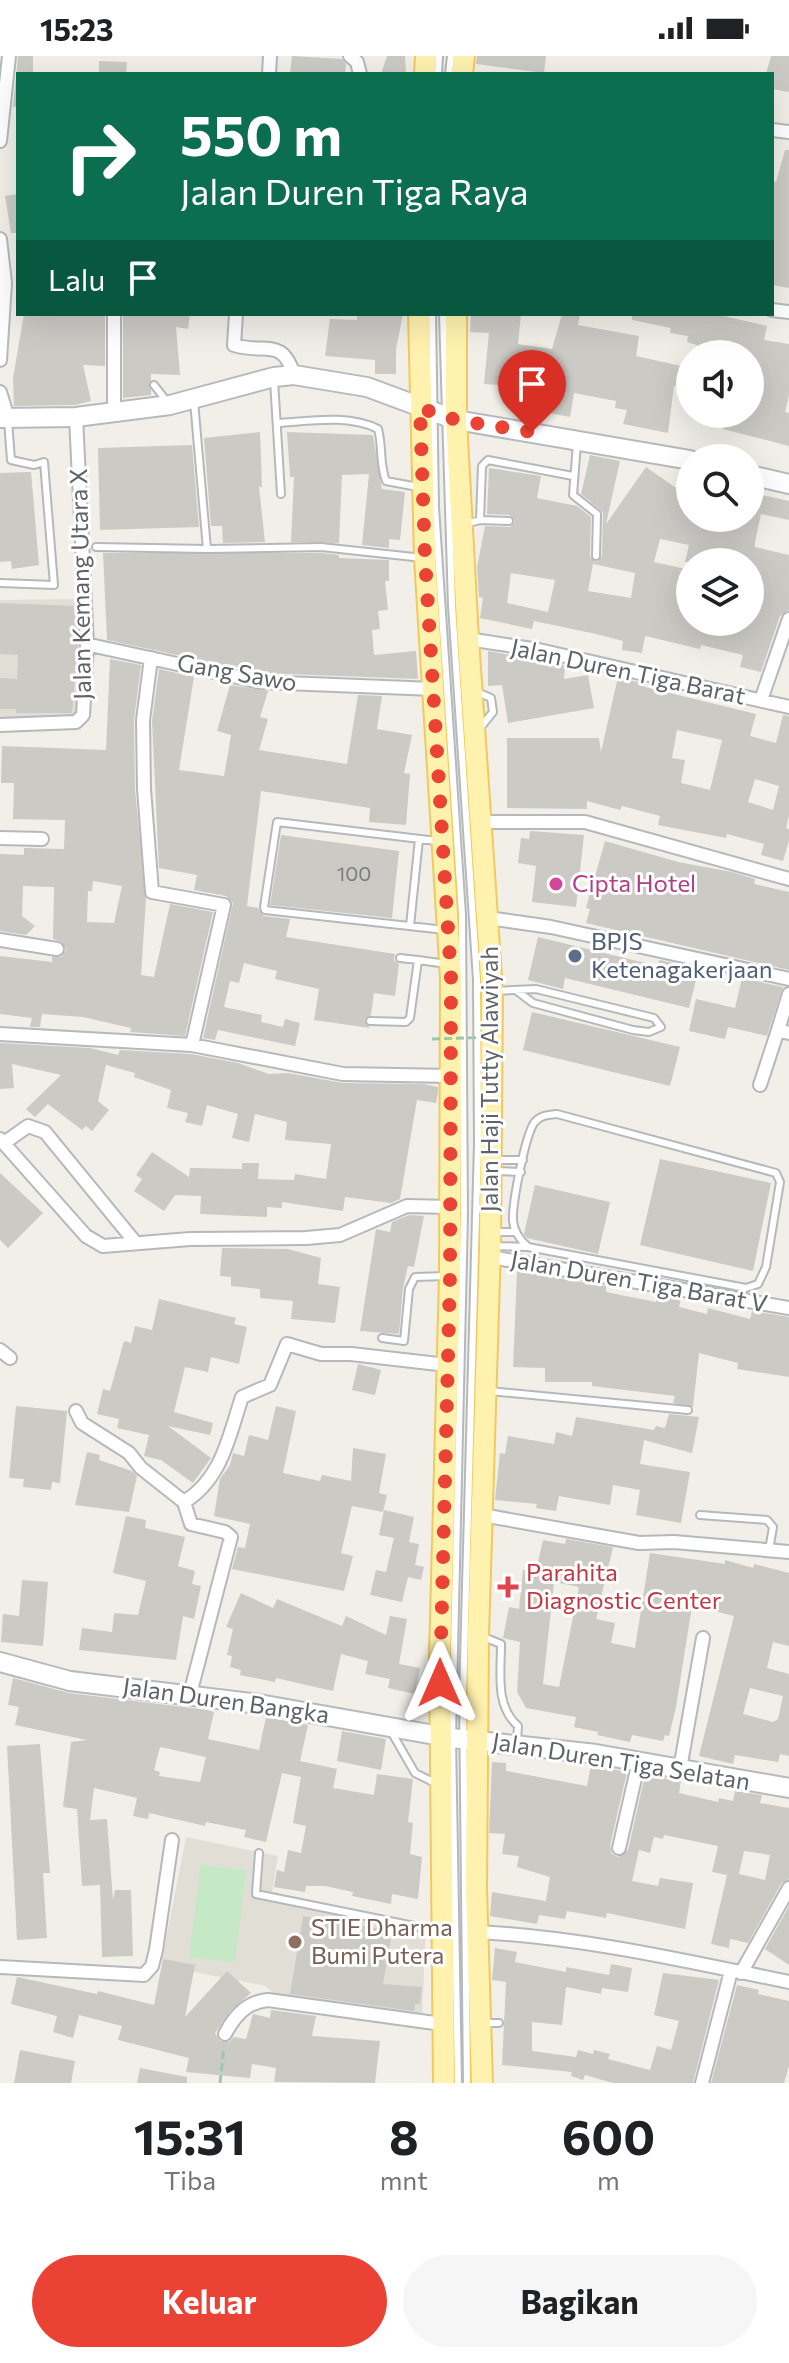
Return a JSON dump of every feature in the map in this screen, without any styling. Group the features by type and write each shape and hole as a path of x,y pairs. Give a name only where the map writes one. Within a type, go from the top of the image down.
{"main road":[{"path":"419,316 438,414"},
{"path":"438,414 456,316"},
{"name":"Jalan Haji Tutty Alawiyah","path":"438,414 423,488 451,964 451,1207 447,1365 459,1738"},
{"name":"Jalan Haji Tutty Alawiyah","path":"438,414 471,522 468,639 492,991 490,1245 478,1635 459,1738"},
{"path":"459,1738 441,1786 459,1882 477,1932 489,2022 482,2083"},
{"path":"444,2083 441,1931 459,1882 459,1738"}],"street":[{"path":"0,141 9,56"},
{"path":"0,239 5,283 0,360"},
{"path":"114,316 114,413"},
{"path":"236,316 234,345 282,351 288,356 294,375"},
{"path":"0,392 4,418 76,417 194,401 274,377 294,375 367,387 438,414 676,458"},
{"name":"Jalan Kemang Utara X","path":"0,725 76,722 83,715 87,645 76,417"},
{"path":"764,478 789,484"},
{"path":"761,700 789,619"},
{"name":"Jalan Duren Tiga Barat","path":"468,639 539,650 789,707"},
{"name":"Gang Sawo","path":"90,645 260,682 434,689"},
{"path":"151,658 143,720 144,789 152,892 224,905 192,1045"},
{"path":"482,822 585,822 789,879"},
{"path":"0,838 42,839"},
{"path":"488,918 565,929 789,979"},
{"path":"0,940 57,949"},
{"path":"760,1085 784,1032 789,994"},
{"path":"0,1034 192,1045 343,1074 451,1076"},
{"path":"135,1242 45,1132 28,1126 2,1141 92,1242 103,1246 135,1242 340,1235 407,1206 451,1207"},
{"name":"Jalan Duren Tiga Barat V","path":"490,1245 789,1308"},
{"path":"184,1502 209,1481 224,1456 242,1397 270,1385 287,1344 321,1354 351,1354 447,1365"},
{"path":"76,1411 82,1423 129,1453 141,1468 184,1502 191,1524 225,1532 231,1537 190,1694"},
{"path":"482,1515 639,1543 789,1552"},
{"path":"680,1769 703,1638"},
{"name":"Jalan Duren Bangka","path":"0,1662 70,1681 190,1694 459,1738"},
{"name":"Jalan Duren Tiga Selatan","path":"459,1738 639,1761 789,1788"},
{"path":"619,1848 639,1761"},
{"path":"0,1967 144,1975 152,1966 156,1950 172,1840"},
{"path":"702,2083 736,1972 789,1888"},
{"path":"477,1932 552,1938 789,1982"},
{"path":"225,2034 244,2008 255,2001 268,2000 442,2024"}],"lane":[{"path":"432,316 477,980 478,1143 459,1738"},
{"path":"443,316 438,414 438,560 462,915 464,1214 459,1738"},
{"path":"274,377 281,494"},
{"path":"154,385 170,405"},
{"path":"194,401 207,549"},
{"path":"0,583 54,585 44,462 34,465 11,460 4,418"},
{"path":"278,423 314,420 369,424 378,429 380,464 386,481 423,488"},
{"path":"578,440 573,495 597,514 596,556"},
{"path":"509,521 471,522 482,466 488,460 573,476"},
{"path":"96,547 321,547 425,558"},
{"path":"445,842 275,822 264,907 265,910 450,931"},
{"path":"410,926 419,839"},
{"path":"400,958 451,964"},
{"path":"370,1021 406,1022 410,1018 418,960"},
{"path":"492,991 536,989 654,1018 661,1027 649,1032 633,1030 533,1003 517,991"},
{"path":"490,1245 528,1247 746,1288 758,1284 766,1267 780,1182 776,1173 761,1166 557,1114 543,1115 535,1122 523,1160 513,1220 516,1232 528,1247"},
{"path":"491,1165 523,1160"},
{"path":"491,1165 521,1172"},
{"path":"490,1245 516,1232"},
{"path":"382,1338 404,1341 409,1289 415,1277 450,1276"},
{"path":"486,1391 688,1410"},
{"path":"700,1515 767,1520 773,1527 769,1550"},
{"path":"478,1635 501,1644 502,1701 507,1717 518,1726 517,1744"},
{"path":"389,1726 415,1773 441,1786"},
{"path":"259,1853 256,1894 441,1931"},
{"path":"458,2083 459,1882"},
{"path":"459,1882 467,2083"}],"path":[{"path":"432,1039 496,1037"},
{"path":"220,2083 225,2034"}],"shaded area":[{"path":"79,599 81,722 0,718 0,600"},
{"name":"STIE Dharma Bumi Putera","path":"186,1837 278,1856 271,1898 426,1924 422,2019 281,2001 266,1986 179,1969 162,1960"}],"green space":[{"path":"201,1865 246,1870 235,1962 189,1957"}],"building":[{"path":"18,56 33,56 33,72 16,72"},
{"path":"292,56 342,59 346,64 345,72 290,72"},
{"path":"387,56 405,56 406,72 382,72"},
{"path":"477,56 546,56 544,72 476,64"},
{"path":"771,56 789,56 789,92 774,89 774,72 767,72"},
{"path":"99,61 127,62 126,72 99,72"},
{"path":"16,76 16,106 13,107"},
{"path":"785,150 789,150 789,288 774,285 776,182"},
{"path":"16,194 16,233 11,233 5,196"},
{"path":"24,316 105,316 105,366 83,365 91,401 75,405 14,406 13,378"},
{"path":"123,316 190,316 188,329 176,327 180,375 151,374 151,395 123,398"},
{"path":"357,316 403,316 396,349 396,374 375,374 375,360 325,356 330,319 357,320"},
{"path":"471,316 521,316 518,344 552,349 561,316 580,316 578,325 639,336 636,356 676,365 676,386 668,433 623,424 627,410 615,408 616,401 574,393 570,417 539,411 542,388 484,384 489,333 470,332"},
{"path":"632,316 724,316 767,326 764,340 687,340 688,336 670,333 671,328 632,320"},
{"path":"764,340 789,344 789,395 785,412 789,413 789,446 723,429 764,428"},
{"path":"260,432 262,487 259,487 265,542 223,543 222,526 211,526 204,438"},
{"path":"287,432 373,435 382,489 405,492 400,540 389,539 389,548 362,545 369,474 342,475 339,543 291,542 294,477 290,477"},
{"path":"192,445 199,527 100,530 98,448"},
{"path":"590,455 620,461 606,524 646,467 676,488 676,532 757,532 755,547 759,548 688,548 689,545 660,539 654,562 676,567 676,636 764,636 764,549 789,555 789,610 780,616 761,672 740,667 743,655 701,645 700,649 645,636 642,653 622,650 623,641 596,634 534,621 532,629 480,618 483,598 479,597 477,567 485,526 510,527 515,522 510,515 487,514 489,468 541,476 537,498 577,506 591,517 590,557 597,562 602,556 603,512 581,494","holes":["593,564 635,573 631,598 588,591","511,573 555,580 548,612 507,603"]},
{"path":"31,472 39,565 12,569 11,561 0,562 0,473"},
{"path":"764,495 789,501 789,520 764,515"},
{"path":"103,553 321,553 339,555 339,558 389,560 389,581 385,581 388,610 378,611 380,629 372,630 374,655 416,651 418,679 261,673 107,640"},
{"path":"0,603 76,606 78,644 72,713 16,713 16,709 0,709 0,678 17,679 18,655 0,654"},
{"path":"488,651 565,665 564,679 588,675 594,708 508,723 502,685 488,686"},
{"path":"110,659 141,665 134,720 135,790 146,899 141,975 154,977 170,904 213,912 185,1036 130,1032 131,1028 83,1017 42,1014 40,1027 30,1027 32,1018 0,1014 0,956 52,962 52,957 61,957 66,950 62,942 53,939 54,887 23,886 22,916 35,926 26,935 0,931 0,854 24,855 24,848 64,849 65,820 13,819 14,783 1,783 2,746 106,750","holes":["93,881 122,886 114,923 87,922 88,891 92,891"]},
{"path":"159,669 194,677 179,770 224,776 231,735 217,731 230,685 268,691 260,717 268,719 259,750 347,764 358,695 382,696 377,729 412,735 404,773 410,774 406,825 369,822 370,808 261,791 247,906 258,908 264,916 290,919 286,937 395,954 394,960 399,964 395,996 374,993 371,1015 364,1020 370,1028 314,1020 319,989 275,979 277,971 244,963 239,983 230,981 224,1007 262,1015 261,1022 283,1027 285,1019 300,1023 295,1046 218,1030 215,1040 203,1038 233,903 226,896 194,890 197,875 159,868 152,721"},
{"path":"618,677 645,684 645,687 756,714 750,736 776,743 783,715 789,716 789,816 786,828 789,829 789,841 783,861 761,855 764,844 727,834 726,838 658,825 660,816 622,806 620,810 587,801 587,809 507,808 507,738 599,738 601,752","holes":["677,730 722,740 710,790 681,783 685,760 672,758","755,779 779,786 773,810 748,802"]},
{"name":"Cipta Hotel","path":"530,831 584,835 576,907 532,902 536,866 518,863 521,838 529,839"},
{"path":"281,835 399,851 392,918 270,905"},
{"path":"605,841 678,862 732,872 755,879 754,884 789,892 789,970 586,923 590,909 586,908"},
{"name":"BPJS Ketenagakerjaan","path":"538,937 658,966 659,960 699,968 689,1008 565,978 563,989 528,980"},
{"path":"742,978 783,987 767,1036 728,1027 725,1039 689,1031 696,999 735,1008"},
{"path":"532,1012 680,1047 670,1086 523,1050"},
{"path":"0,1043 90,1048 118,1055 120,1050 191,1054 238,1063 269,1074 288,1073 343,1083 423,1084 438,1087 438,1092 436,1103 417,1100 400,1199 391,1203 345,1197 343,1211 282,1202 282,1208 267,1207 267,1217 200,1214 201,1196 175,1195 164,1211 134,1191 142,1179 136,1175 152,1152 189,1177 190,1168 242,1169 242,1163 259,1163 258,1179 294,1180 295,1174 326,1179 331,1144 285,1140 287,1122 255,1114 249,1142 232,1138 238,1114 207,1105 202,1126 185,1122 188,1113 167,1108 171,1090 134,1077 135,1073 106,1065 98,1101 109,1110 92,1131 86,1126 82,1130 48,1104 35,1117 26,1109 61,1075 12,1064 14,1088 0,1089"},
{"path":"660,1159 771,1183 753,1271 640,1245"},
{"path":"0,1173 43,1213 8,1248 0,1240"},
{"path":"535,1185 610,1202 598,1254 527,1238 524,1234"},
{"path":"409,1215 424,1216 414,1267 408,1266 403,1288 399,1334 360,1331 376,1229 390,1232 392,1222"},
{"path":"222,1248 288,1249 321,1258 318,1284 340,1287 335,1323 291,1319 293,1301 260,1298 260,1289 231,1286 231,1277 220,1276"},
{"path":"517,1271 606,1286 606,1292 656,1302 657,1295 681,1299 679,1307 707,1314 708,1308 750,1319 752,1311 789,1317 789,1377 737,1369 738,1363 699,1353 693,1407 673,1403 675,1396 592,1386 592,1382 545,1382 545,1368 513,1367"},
{"path":"159,1299 236,1318 234,1324 247,1327 239,1364 211,1357 208,1372 185,1367 174,1412 213,1423 210,1435 168,1426 211,1458 193,1483 161,1460 144,1456 149,1435 117,1428 119,1419 97,1414 103,1389 110,1391 124,1341 131,1343 135,1326 152,1330"},
{"path":"358,1364 381,1370 375,1395 352,1390"},
{"path":"16,1406 67,1411 60,1483 52,1482 51,1490 23,1487 24,1479 9,1478"},
{"path":"276,1406 296,1411 283,1473 320,1481 322,1475 351,1481 353,1448 386,1454 379,1493 387,1495 383,1512 352,1506 341,1553 353,1556 344,1591 232,1569 238,1547 245,1548 250,1524 214,1516 220,1479 230,1465 233,1453 244,1456 249,1435 268,1440"},
{"path":"669,1414 699,1417 692,1453 644,1440 640,1464 690,1472 681,1523 636,1515 640,1490 613,1485 610,1505 559,1496 556,1511 536,1508 537,1504 495,1500 500,1453 505,1454 508,1436 554,1444 556,1432 572,1436 576,1417 654,1430 656,1426 665,1428"},
{"path":"87,1452 100,1455 99,1460 132,1471 137,1476 129,1512 75,1505"},
{"path":"384,1510 414,1517 409,1542 419,1544 415,1565 424,1567 421,1580 408,1577 402,1602 370,1595 376,1570 386,1572 394,1538 379,1535"},
{"path":"126,1516 146,1520 145,1528 185,1537 178,1566 195,1571 192,1584 201,1586 194,1619 183,1616 176,1660 79,1650 82,1628 112,1632 114,1613 138,1615 146,1581 113,1573"},
{"path":"566,1539 613,1547 596,1619 615,1623 611,1643 635,1648 650,1553 725,1564 725,1560 753,1568 754,1564 789,1573 789,1646 773,1642 767,1668 789,1674 789,1756 780,1754 778,1762 735,1755 733,1764 699,1756 734,1616 692,1606 676,1707 669,1736 665,1735 663,1741 632,1735 630,1742 597,1735 598,1732 574,1727 576,1717 526,1708 517,1692 520,1642 503,1638 509,1607 519,1609 523,1570 536,1571 543,1540 565,1544","holes":["554,1582 579,1587 559,1687 543,1684","750,1688 783,1696 778,1719 773,1722 743,1714"]},
{"path":"22,1580 48,1582 43,1646 1,1642 3,1614 19,1616"},
{"path":"241,1593 273,1608 277,1599 342,1626 346,1616 386,1635 390,1616 407,1619 399,1664 420,1668 415,1694 388,1688 390,1679 365,1674 368,1661 341,1654 333,1691 276,1678 275,1682 240,1675 241,1670 230,1667 232,1656 227,1655 233,1629 226,1627"},
{"path":"13,1678 69,1693 208,1710 214,1712 208,1739 259,1750 266,1717 308,1725 300,1761 337,1769 333,1788 374,1795 377,1774 413,1779 408,1822 413,1823 410,1854 422,1857 418,1899 392,1894 391,1904 352,1896 353,1892 325,1886 306,1886 305,1892 274,1887 277,1870 284,1872 288,1850 301,1853 306,1826 293,1823 301,1777 282,1773 266,1842 244,1837 246,1830 206,1822 205,1826 149,1813 148,1819 133,1816 137,1798 94,1788 90,1820 107,1819 113,1900 115,1890 131,1890 133,1956 102,1957 100,1885 82,1886 77,1809 63,1807 71,1742 87,1740 15,1725 19,1707 8,1705","holes":["160,1747 206,1757 200,1782 159,1776 160,1772 154,1770"]},
{"path":"342,1731 386,1739 381,1770 337,1761"},
{"path":"40,1744 50,1873 43,1873 47,1938 17,1940 7,1746"},
{"path":"492,1762 506,1763 506,1771 587,1786 591,1765 627,1772 610,1846 612,1854 618,1857 628,1850 645,1775 681,1781 679,1793 718,1802 719,1798 733,1801 735,1791 762,1795 760,1803 789,1808 789,1879 781,1884 748,1943 730,1939 729,1948 711,1944 727,1875 712,1872 718,1846 664,1835 663,1839 654,1837 650,1853 639,1850 632,1881 658,1886 660,1878 693,1883 685,1929 607,1913 606,1918 567,1911 565,1919 539,1915 537,1924 490,1916 492,1892 546,1901 550,1877 517,1867 519,1856 502,1854 505,1834 489,1833","holes":["744,1851 770,1855 765,1880 739,1874"]},
{"path":"789,1906 789,1965 765,1949"},
{"path":"303,1916 392,1931 383,1984 422,1987 420,2004 415,2004 414,2011 290,1994"},
{"path":"495,1948 517,1952 515,1962 566,1972 566,1967 609,1975 611,1964 632,1968 628,1992 602,1988 601,1994 566,1987 562,2025 532,2022 532,2051 576,2057 578,2050 593,2054 594,2050 610,2054 608,2059 650,2070 657,2046 671,2050 679,2021 654,2015 663,1973 719,1980 693,2083 613,2083 585,2075 583,2080 571,2076 572,2072 502,2065 506,1982 492,1980"},
{"path":"163,1959 195,1965 185,2017 227,1971 251,1993 231,2010 215,2033 220,2041 229,2042 234,2037 246,2039 253,2014 270,2018 271,2010 316,2016 312,2036 380,2041 375,2083 274,2082 276,2068 252,2064 250,2078 186,2072 189,2058 118,2040 122,2026 79,2015 73,2038 53,2032 57,2016 11,2004 17,1977 97,1994 98,1991 154,2005"},
{"path":"737,1985 759,1990 758,1994 789,2001 789,2066 784,2083 711,2083"},
{"path":"20,2050 75,2061 71,2083 14,2083"},
{"path":"140,2068 187,2077 187,2083 137,2083"}],"place":[{"name":"Cipta Hotel","path":"556,884"},
{"name":"BPJS Ketenagakerjaan","path":"575,956"},
{"name":"Parahita Diagnostic Center","path":"508,1587"},
{"name":"STIE Dharma Bumi Putera","path":"295,1942"}],"route":[{"path":"440,1683 450,1276 451,978 445,842 425,558 420,408 456,420 532,432"}]}
